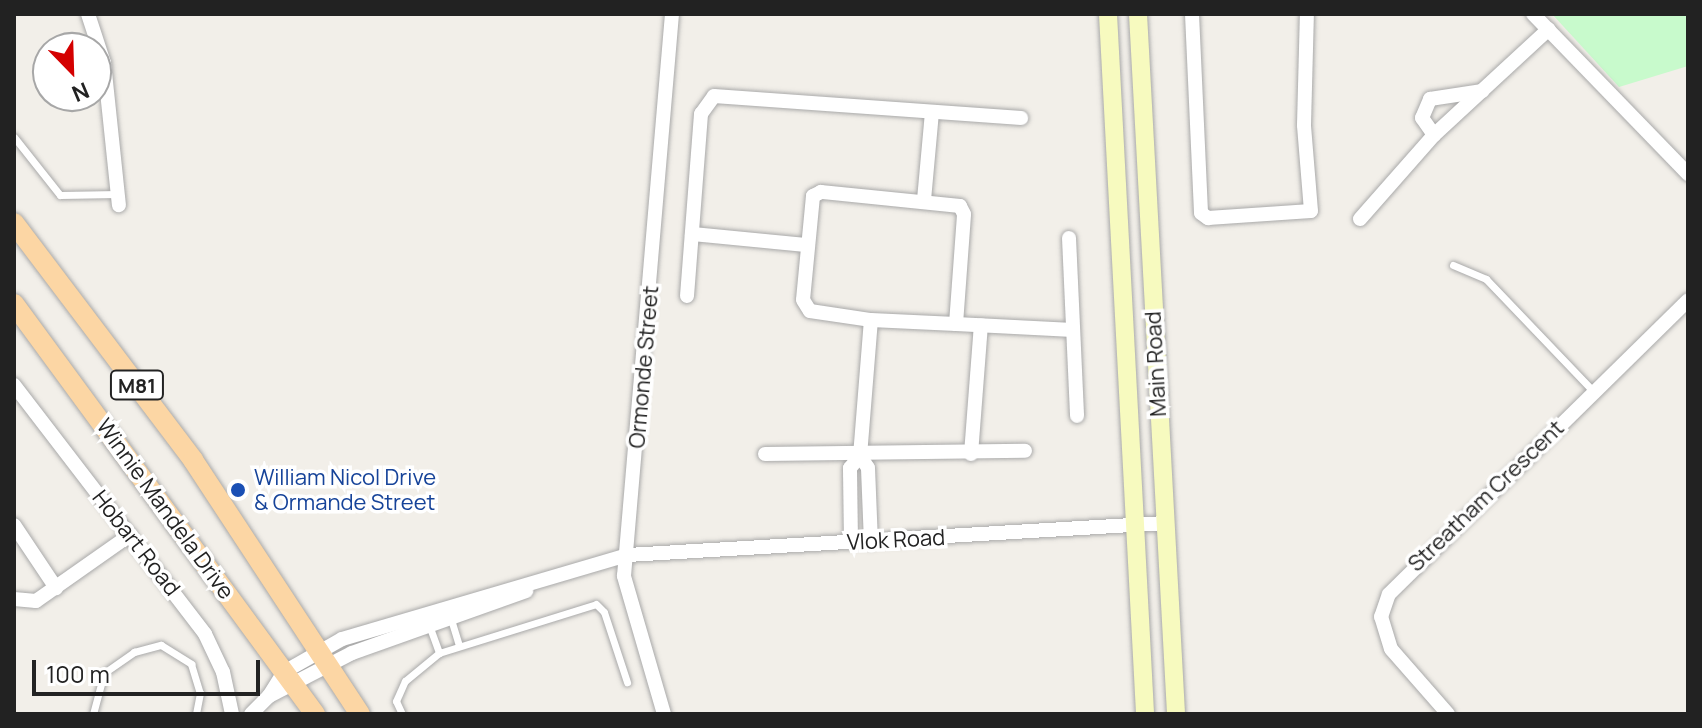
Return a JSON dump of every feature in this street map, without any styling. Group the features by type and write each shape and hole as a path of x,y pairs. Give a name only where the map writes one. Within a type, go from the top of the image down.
{"main road":[{"name":"Main Road","path":"1108,14 1145,714"},
{"name":"Main Road","path":"1138,14 1176,714"},
{"name":"Winnie Mandela Drive","path":"14,223 193,460 360,714"},
{"name":"Winnie Mandela Drive","path":"14,304 315,714"}],"street":[{"path":"88,14 104,63 119,200"},
{"name":"Ormonde Street","path":"664,714 625,582 672,14"},
{"path":"1192,14 1201,213 1208,218 1311,211 1304,125 1307,14"},
{"path":"1533,14 1688,174"},
{"path":"1360,219 1434,135 1549,29"},
{"path":"1434,135 1425,126 1422,112 1434,95 1482,91"},
{"path":"687,296 701,114 714,96 1021,118"},
{"path":"924,200 932,112"},
{"path":"956,324 964,214 957,204 818,193 810,203 806,245 803,300 807,310 871,320 1073,330"},
{"path":"692,234 806,245"},
{"path":"1069,238 1077,416"},
{"name":"Streatham Crescent","path":"1448,714 1391,649 1383,629 1383,607 1398,581 1688,300"},
{"path":"851,542 850,468 860,456 871,320"},
{"path":"971,454 981,325"},
{"name":"Hobart Road","path":"14,385 205,634 223,672 232,714"},
{"path":"765,454 860,456 1025,451"},
{"path":"860,456 868,468 871,542"},
{"name":"Vlok Road","path":"448,613 628,555 1165,523"},
{"path":"14,525 56,588"},
{"path":"14,599 36,601 130,535"},
{"path":"251,714 289,679 323,657 448,613"}],"lane":[{"path":"14,137 60,195 119,200"},
{"path":"1453,265 1486,279 1594,392"},
{"path":"402,714 396,701 405,681 439,653 596,604 604,612 627,682"},
{"path":"448,613 459,645"},
{"path":"427,620 439,653"},
{"path":"93,714 104,673 134,652 161,645 191,664 200,693 196,714"}],"green space":[{"path":"1552,14 1688,14 1688,66 1619,87"}],"place":[{"name":"William Nicol Drive & Ormande Street","path":"238,490"}]}
